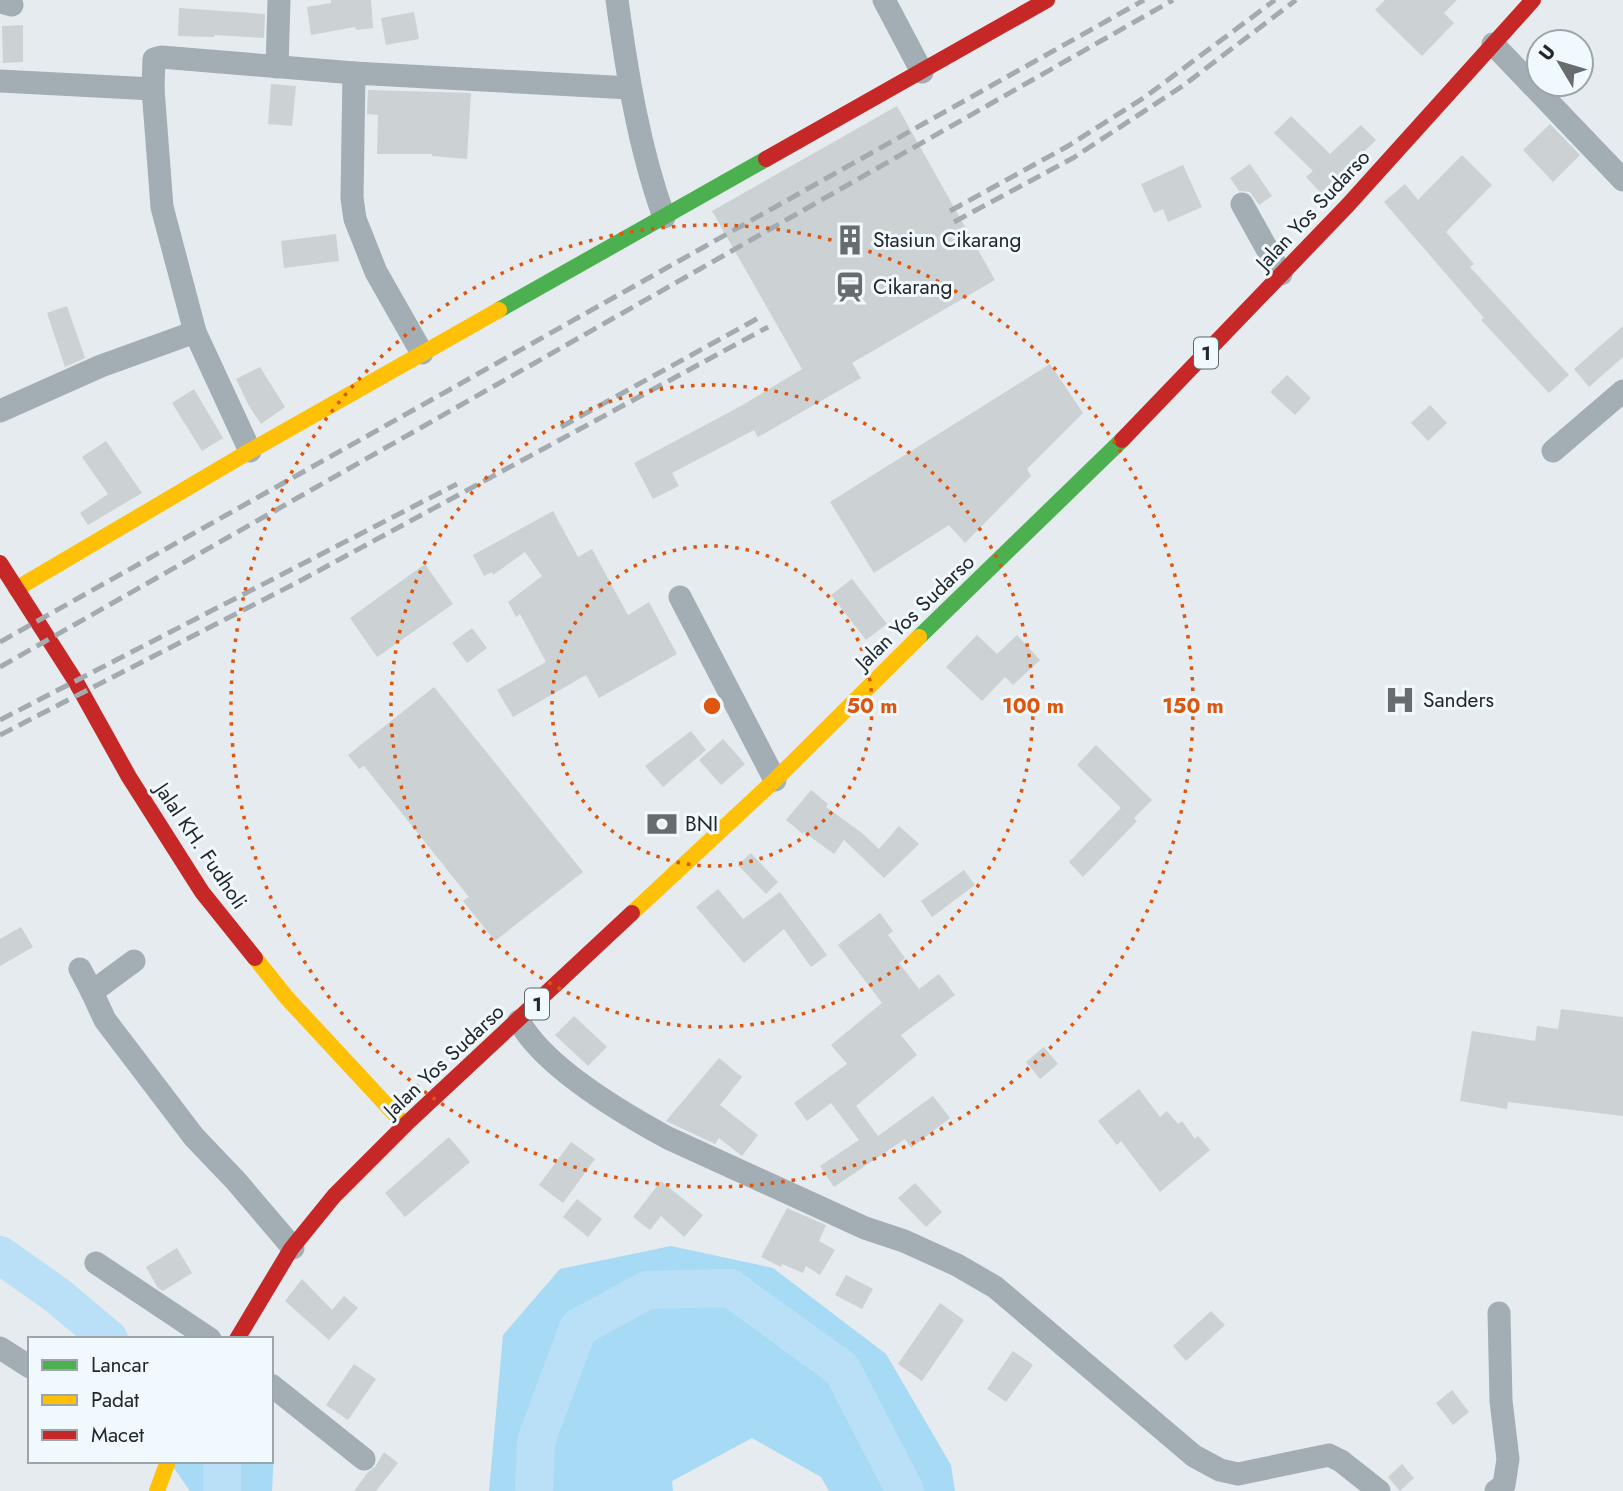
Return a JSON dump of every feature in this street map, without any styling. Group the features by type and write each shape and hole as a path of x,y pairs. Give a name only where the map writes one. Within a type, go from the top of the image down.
{"main road":[{"path":"16,589 250,451 1047,0"},
{"name":"Jalan Yos Sudarso","path":"238,1337 312,1221 351,1179 405,1125 775,780 1112,450 1348,205 1533,0"},
{"name":"Jalal KH. Fudholi","path":"0,563 76,682 129,777 202,892 287,998 405,1125"},
{"path":"157,1491 167,1463"}],"street":[{"path":"278,67 279,0"},
{"path":"617,0 650,180 664,217"},
{"path":"884,0 922,72"},
{"path":"1493,44 1623,180"},
{"path":"250,451 195,332 162,207 152,64 157,57 354,73 631,88"},
{"path":"354,73 352,198 355,219 376,272 422,353"},
{"path":"0,82 153,89"},
{"path":"1242,204 1281,274"},
{"path":"0,411 101,366 195,332"},
{"path":"1553,451 1623,391"},
{"path":"680,597 775,780"},
{"path":"92,992 134,961"},
{"path":"80,969 105,1020 194,1136 293,1248"},
{"path":"519,1021 536,1045 583,1085 639,1122 668,1138 864,1228 904,1241 957,1265 995,1287 1194,1456 1220,1470 1238,1474 1329,1455 1341,1461 1379,1491"},
{"path":"96,1263 207,1337"},
{"path":"1496,1491 1504,1485 1507,1459 1501,1401 1499,1313"},
{"path":"0,1348 28,1366"},
{"path":"273,1387 364,1459"}],"shaded area":[{"path":"671,1246 773,1268 886,1354 951,1465 955,1491 829,1491 821,1477 752,1438 672,1481 673,1491 489,1491 503,1335 560,1269"},
{"path":"273,1451 274,1453 272,1491 190,1491 170,1463 273,1463"}],"building":[{"path":"331,0 371,0 373,28 356,30 355,27 311,35 307,7 331,3"},
{"path":"1385,0 1457,0 1444,13 1454,23 1422,56 1375,10"},
{"path":"179,8 265,14 264,38 178,36"},
{"path":"414,12 419,39 386,45 381,18"},
{"path":"23,25 23,62 3,63 2,26"},
{"path":"271,84 296,86 292,126 268,124"},
{"path":"368,90 471,93 467,159 432,154 377,154 378,115 367,114"},
{"name":"Stasiun Cikarang","path":"897,106 995,280 852,363 861,378 758,437 754,430 672,473 679,486 653,499 634,463 741,406 802,369 712,211"},
{"path":"1291,116 1330,154 1361,125 1376,140 1321,193 1306,177 1313,171 1274,133"},
{"path":"1550,124 1580,155 1553,182 1523,150"},
{"path":"1462,155 1492,185 1446,232 1474,264 1470,267 1569,375 1549,393 1481,320 1484,318 1384,202 1405,184 1418,200"},
{"path":"1250,164 1272,196 1259,205 1250,192 1239,191 1230,178"},
{"path":"1183,165 1202,207 1168,222 1163,209 1154,213 1141,184"},
{"path":"336,234 339,261 284,268 281,241"},
{"path":"67,306 85,358 65,367 47,313"},
{"path":"1623,326 1623,357 1589,387 1574,369"},
{"path":"1050,364 1083,413 1027,469 1031,476 965,543 949,525 874,573 830,502"},
{"path":"260,367 285,407 261,424 236,379"},
{"path":"1287,375 1311,398 1295,415 1270,392"},
{"path":"194,389 223,438 202,451 172,403"},
{"path":"1430,405 1447,423 1428,441 1411,423"},
{"path":"106,441 142,493 88,525 80,513 108,494 82,457"},
{"path":"553,511 578,557 592,549 628,615 649,602 677,654 599,698 586,675 513,717 497,690 546,662 520,614 516,617 508,602 542,576 525,552 493,575 492,572 484,576 473,555"},
{"path":"425,564 453,604 377,657 350,618"},
{"path":"852,579 887,624 866,640 831,595"},
{"path":"472,628 487,648 467,663 452,643"},
{"path":"977,635 997,654 1017,635 1040,660 1013,685 1005,677 982,701 946,667"},
{"path":"434,687 583,872 495,941 463,901 469,897 364,766 359,769 348,755"},
{"path":"691,731 706,750 663,787 645,766"},
{"path":"723,739 745,764 721,785 699,760"},
{"path":"1096,745 1152,800 1134,818 1137,821 1083,877 1069,862 1121,808 1077,765"},
{"path":"811,790 828,804 826,807 879,849 899,826 919,844 884,878 844,840 834,854 786,820"},
{"path":"751,853 778,882 766,894 738,865"},
{"path":"964,870 975,885 932,917 921,901"},
{"path":"718,889 743,919 780,892 827,955 811,967 784,929 744,963 696,907"},
{"path":"880,913 893,931 888,935 905,958 899,963 919,989 939,974 955,995 901,1035 917,1055 856,1106 878,1136 933,1096 950,1118 911,1148 905,1139 834,1187 820,1166 859,1140 831,1103 807,1121 794,1103 847,1064 831,1045 882,1003 838,945"},
{"path":"21,927 33,947 0,966 0,939"},
{"path":"1561,1009 1623,1017 1623,1116 1508,1102 1507,1109 1460,1101 1472,1031 1535,1041 1537,1026 1558,1029"},
{"path":"574,1016 607,1047 588,1066 555,1035"},
{"path":"1044,1047 1058,1064 1040,1079 1026,1062"},
{"path":"719,1058 742,1077 720,1105 758,1135 742,1156 719,1138 715,1144 666,1121"},
{"path":"1139,1089 1160,1117 1167,1111 1178,1124 1182,1121 1195,1139 1198,1136 1210,1150 1160,1192 1121,1141 1117,1145 1098,1121"},
{"path":"449,1137 470,1162 405,1217 385,1193"},
{"path":"571,1142 595,1159 563,1203 539,1185"},
{"path":"661,1181 703,1215 684,1237 661,1216 650,1230 633,1217"},
{"path":"915,1183 942,1212 926,1227 898,1198"},
{"path":"577,1199 602,1219 588,1237 563,1217"},
{"path":"787,1208 826,1225 819,1241 835,1250 820,1275 806,1266 803,1273 782,1264 781,1267 761,1257"},
{"path":"177,1248 192,1273 163,1291 158,1288 146,1267"},
{"path":"846,1275 873,1289 862,1309 835,1295"},
{"path":"302,1279 332,1310 344,1296 358,1308 329,1340 285,1301"},
{"path":"940,1303 964,1320 922,1381 898,1364"},
{"path":"1211,1311 1225,1325 1186,1361 1173,1346"},
{"path":"1013,1351 1033,1365 1006,1402 987,1389"},
{"path":"354,1364 376,1379 348,1420 326,1405"},
{"path":"1452,1390 1469,1412 1453,1425 1436,1403"},
{"path":"384,1452 398,1463 376,1491 354,1491 375,1467"},
{"path":"1402,1464 1414,1478 1400,1491 1388,1477"}],"waterway":[{"path":"0,1255 58,1296 107,1337"},
{"path":"534,1491 536,1441 578,1328 647,1290 730,1288 842,1369 905,1491"},
{"path":"222,1463 222,1491"}],"railway":[{"path":"0,642 1144,0"},
{"path":"0,667 1173,0"},
{"path":"950,211 1068,146 1145,97 1275,0"},
{"path":"954,222 1073,158 1184,85 1296,0"},
{"path":"561,427 762,316"},
{"path":"0,735 296,583 768,327"},
{"path":"0,720 457,484"}],"traffic: fast":[{"path":"499,310 766,159"},
{"path":"919,637 1122,440"}],"traffic: slow":[{"path":"16,589 250,451 499,310"},
{"path":"632,913 775,780 919,637"},
{"path":"255,958 287,998 405,1125"},
{"path":"157,1491 167,1463"}],"traffic: jam":[{"path":"766,159 1047,0"},
{"path":"1122,440 1348,205 1533,0"},
{"path":"0,563 76,682 129,777 202,892 255,958"},
{"path":"238,1337 291,1249 334,1196 405,1125 632,913"}],"place":[{"name":"Stasiun Cikarang","path":"850,240"},
{"name":"Cikarang","path":"850,287"},
{"name":"Sanders","path":"1400,700"},
{"name":"BNI","path":"662,824"}]}
